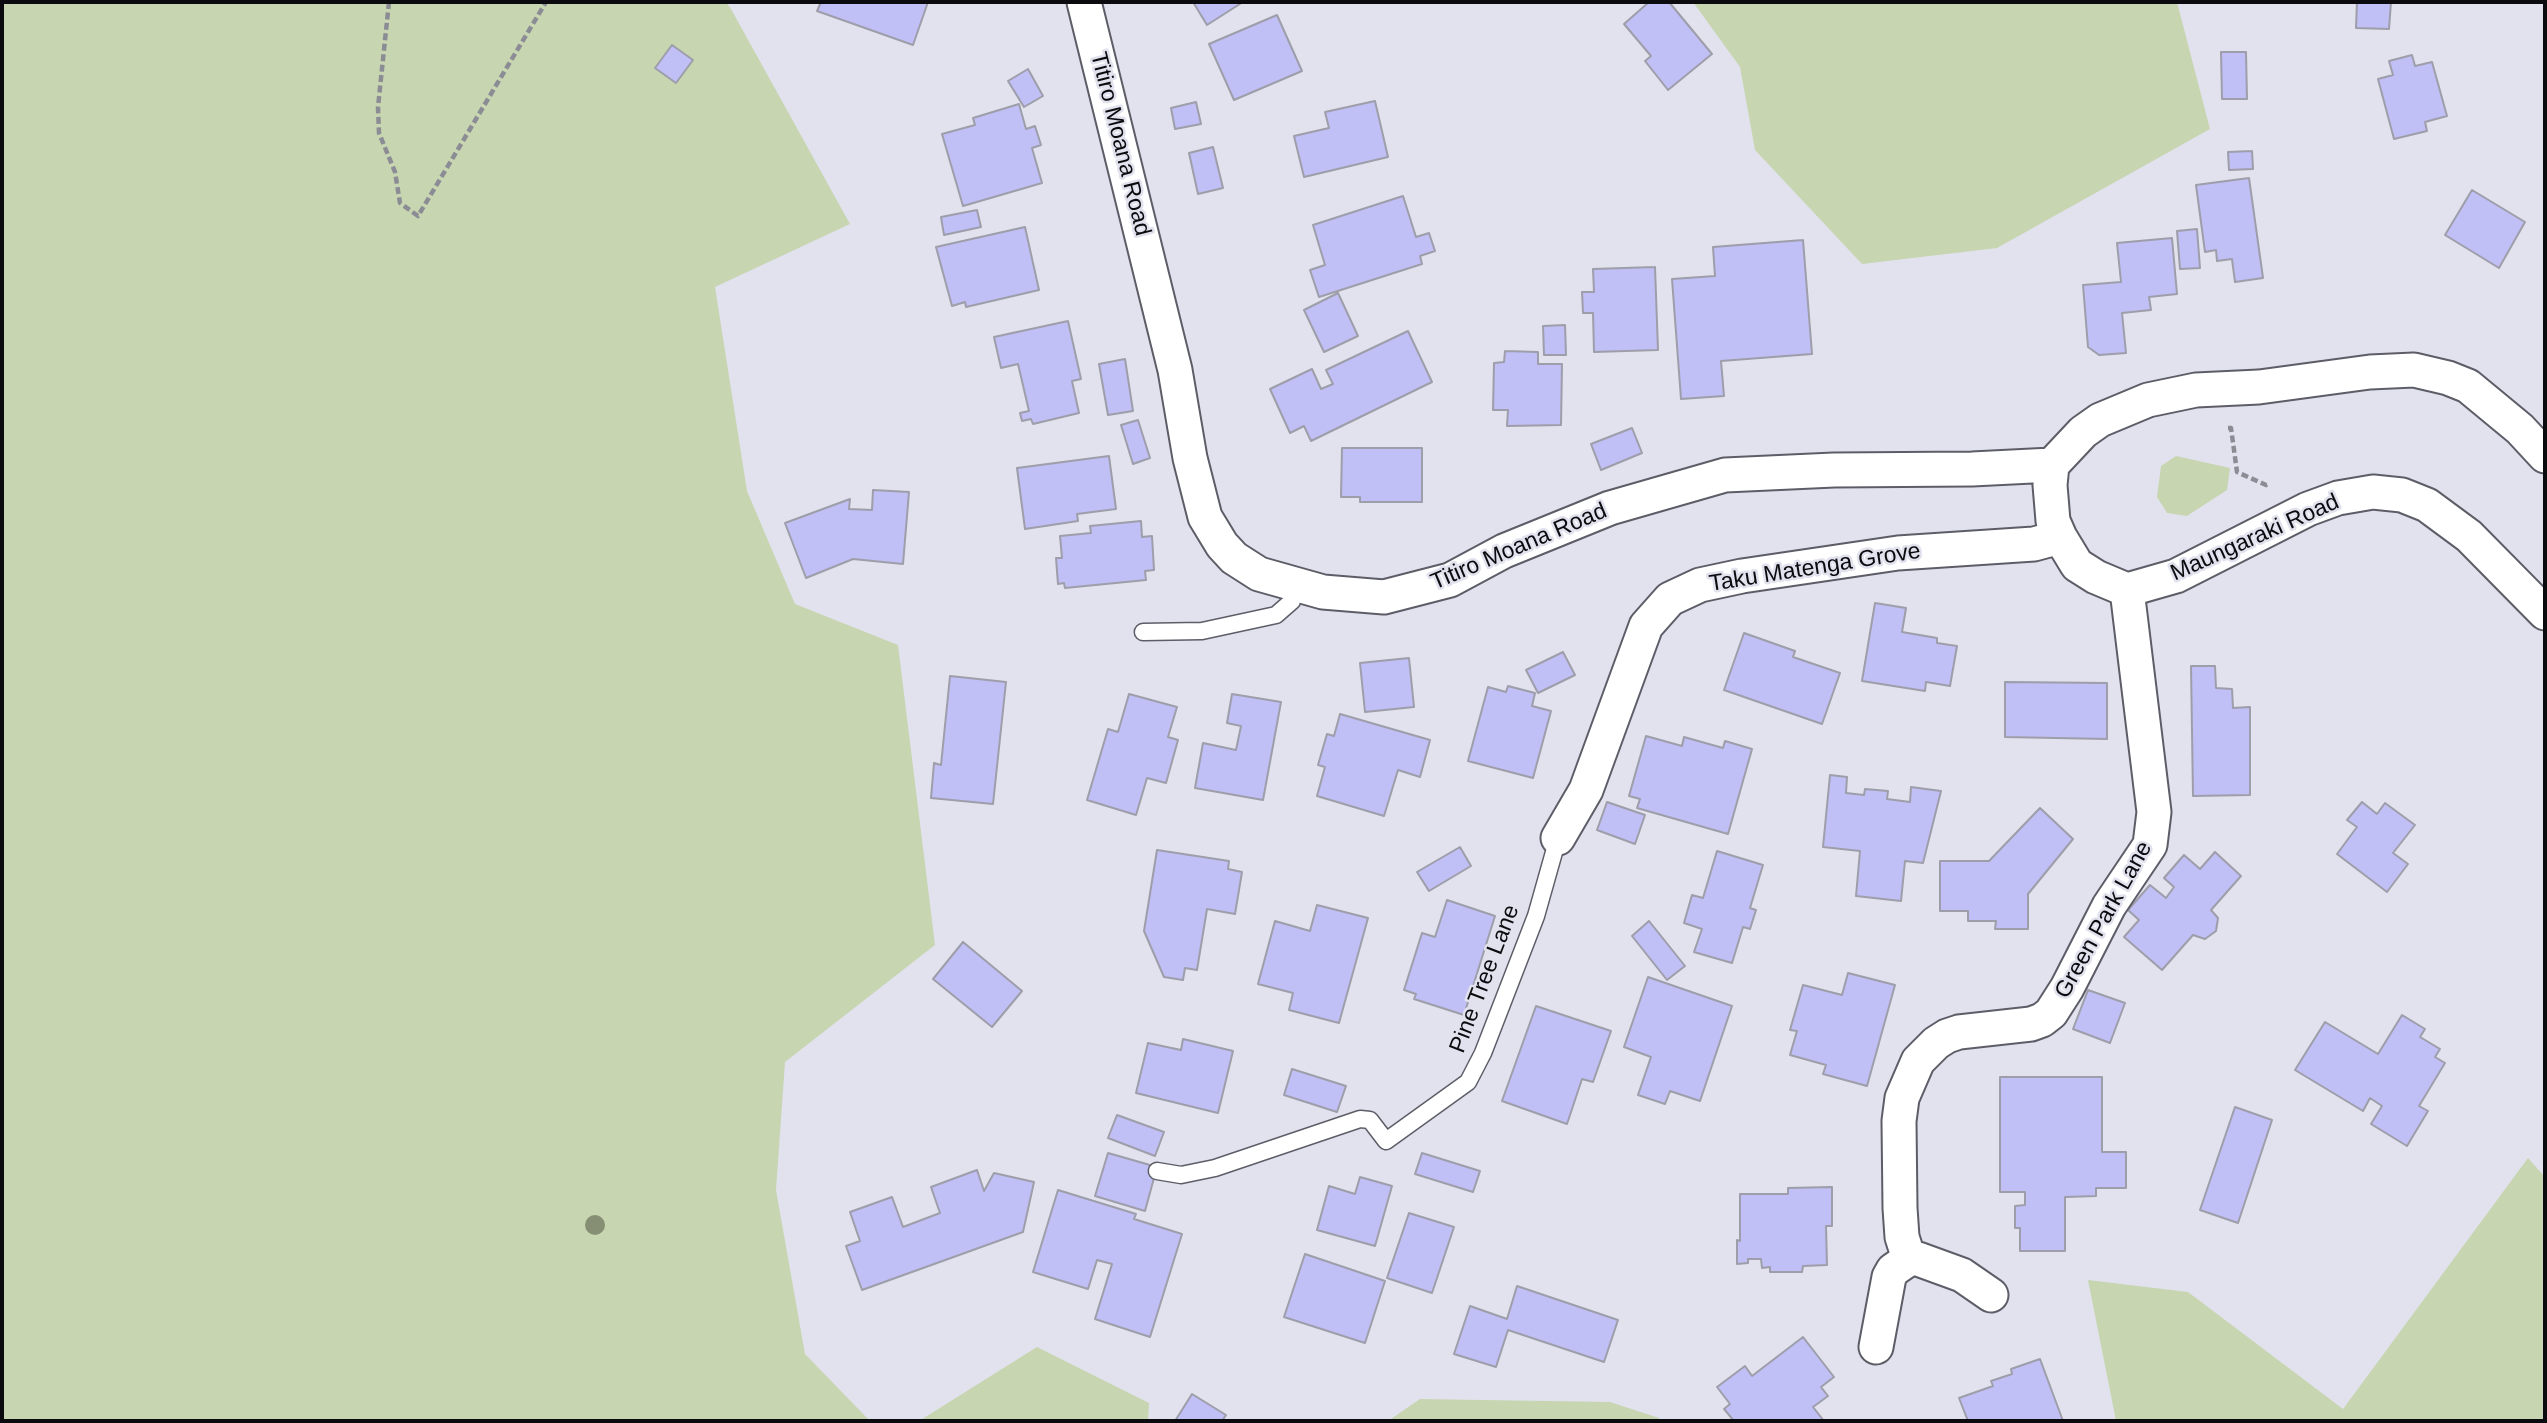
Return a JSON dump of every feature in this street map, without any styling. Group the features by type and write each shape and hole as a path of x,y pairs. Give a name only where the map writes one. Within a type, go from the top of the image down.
{"street":[{"name":"Titiro Moana Road","path":"1084,2 1162,317 1190,458 1205,517 1222,545 1234,558 1259,574 1323,592 1384,597 1450,580 1504,551 1610,508 1725,475 2052,465"},
{"path":"2127,590 2096,577 2077,565 2060,537 2050,504 2052,465 2083,432 2100,420 2148,400 2196,390 2259,387 2370,372 2414,370 2468,386 2520,429 2545,456"},
{"name":"Maungaraki Road","path":"2127,590 2176,576 2308,509 2338,498 2372,492 2402,495 2427,505 2469,536 2545,613"},
{"name":"Taku Matenga Grove","path":"1558,838 1586,790 1646,626 1671,599 1700,585 1742,576 1898,552 2034,544 2060,537"},
{"name":"Green Park Lane","path":"1909,1259 1902,1237 1899,1121 1902,1098 1918,1061 1947,1036 1959,1032 2031,1024 2051,1013 2067,988 2109,906 2150,845 2154,812 2127,590"},
{"path":"1876,1347 1889,1277 1893,1270 1909,1259 1918,1259 1962,1275 1991,1295"}],"lane":[{"path":"1143,632 1202,631 1276,615 1292,601 1294,585"},
{"name":"Pine Tree Lane","path":"1157,1171 1181,1175 1215,1168 1360,1119 1370,1119 1386,1141 1468,1082 1487,1043 1536,916 1558,838"}],"path":[{"path":"389,2 378,107 379,133 395,172 400,203 418,216 546,2"},
{"path":"2220,429 2231,428 2237,472 2266,485 2277,482"}],"green space":[{"path":"2,2 726,2 731,9 850,224 715,287 747,491 795,604 898,645 935,945 785,1062 776,1190 805,1354 870,1421 2,1421"},
{"path":"1693,2 2177,2 2210,129 1997,248 1862,264 1755,150 1740,67"},
{"path":"2176,456 2230,468 2227,490 2187,516 2167,513 2157,497 2161,466"},
{"path":"2528,1158 2545,1177 2545,1421 2116,1421 2088,1280 2188,1292 2343,1409"},
{"path":"1037,1347 1149,1403 1148,1421 919,1421"},
{"path":"1420,1399 1610,1402 1659,1418 1660,1421 1388,1421"}],"building":[{"path":"821,2 928,2 913,45 817,11"},
{"path":"1193,2 1243,2 1207,25"},
{"path":"1649,2 1669,2 1712,54 1668,90 1645,61 1651,56 1624,24"},
{"path":"2357,2 2391,2 2389,29 2356,28"},
{"path":"1277,15 1302,71 1234,100 1209,44"},
{"path":"672,45 693,60 676,83 655,68"},
{"path":"2221,52 2246,52 2247,99 2222,99"},
{"path":"2412,55 2415,66 2432,62 2447,116 2425,122 2427,131 2394,139 2378,79 2393,75 2389,61"},
{"path":"1028,69 1043,96 1024,107 1008,81"},
{"path":"1375,101 1388,157 1304,177 1294,136 1329,128 1325,112"},
{"path":"1196,102 1201,124 1175,129 1171,108"},
{"path":"1019,104 1026,129 1035,126 1041,145 1032,148 1042,183 963,206 942,134 975,125 973,118"},
{"path":"1213,147 1223,188 1198,194 1189,153"},
{"path":"2252,151 2253,169 2229,170 2228,152"},
{"path":"2249,178 2263,278 2235,282 2232,259 2217,261 2216,250 2205,252 2196,185"},
{"path":"2472,190 2525,222 2499,268 2445,235"},
{"path":"1403,196 1416,237 1429,233 1435,251 1420,256 1422,264 1319,297 1310,270 1325,265 1313,225"},
{"path":"977,210 981,227 944,235 941,217"},
{"path":"1025,227 1039,290 966,307 965,302 952,306 936,247"},
{"path":"2197,229 2200,268 2180,269 2177,231"},
{"path":"2172,238 2177,294 2149,297 2151,310 2122,313 2126,353 2099,355 2088,347 2083,285 2121,282 2117,243"},
{"path":"1803,240 1812,354 1721,361 1724,396 1681,399 1672,279 1715,276 1713,247"},
{"path":"1655,267 1658,350 1594,352 1593,313 1583,313 1582,292 1594,292 1593,269"},
{"path":"1338,293 1358,336 1324,352 1304,310"},
{"path":"1068,321 1081,379 1072,381 1079,413 1033,424 1031,419 1022,421 1020,413 1029,411 1018,364 1001,368 994,337"},
{"path":"1565,325 1566,355 1544,355 1543,326"},
{"path":"1408,331 1432,382 1311,441 1304,426 1290,433 1270,389 1312,369 1321,389 1333,384 1326,370"},
{"path":"1505,351 1538,352 1538,364 1562,364 1561,425 1507,426 1508,410 1493,410 1494,363 1504,362"},
{"path":"1125,359 1133,411 1108,415 1099,364"},
{"path":"1138,420 1150,458 1133,464 1121,425"},
{"path":"1632,428 1642,453 1601,470 1591,444"},
{"path":"1342,448 1422,448 1422,502 1360,502 1360,497 1341,497"},
{"path":"1109,456 1116,509 1077,514 1078,521 1025,529 1017,468"},
{"path":"873,490 909,492 903,564 853,559 806,578 785,523 850,499 849,509 872,510"},
{"path":"1141,521 1142,537 1152,536 1154,570 1145,571 1146,580 1065,588 1064,583 1058,584 1056,558 1062,558 1060,536 1091,533 1090,526"},
{"path":"1875,603 1906,608 1902,632 1937,638 1937,643 1957,646 1950,686 1926,682 1925,691 1862,681"},
{"path":"1744,633 1795,651 1793,657 1840,673 1822,724 1724,690"},
{"path":"1563,652 1575,675 1538,693 1526,670"},
{"path":"1409,658 1414,707 1365,712 1360,663"},
{"path":"2191,666 2215,666 2216,688 2232,689 2233,708 2250,707 2250,795 2193,796"},
{"path":"950,676 1006,682 993,804 931,798 934,763 941,765"},
{"path":"2005,682 2107,683 2107,739 2005,737"},
{"path":"1508,686 1535,693 1532,706 1551,711 1533,778 1468,761 1488,687 1506,692"},
{"path":"1129,694 1177,707 1168,737 1178,740 1166,783 1147,778 1136,815 1087,800 1108,729 1118,732"},
{"path":"1232,694 1281,702 1263,800 1195,788 1203,743 1236,750 1241,726 1227,723"},
{"path":"1340,714 1430,740 1420,777 1398,770 1384,816 1317,796 1325,767 1318,765 1327,734 1334,736"},
{"path":"1646,736 1682,746 1684,737 1723,748 1725,741 1752,749 1728,834 1637,808 1640,799 1629,796"},
{"path":"1830,775 1847,777 1846,793 1864,795 1865,789 1888,791 1887,799 1910,802 1911,787 1941,791 1923,863 1905,861 1901,901 1856,896 1860,851 1823,847"},
{"path":"1607,802 1645,815 1635,844 1597,830"},
{"path":"2362,802 2377,814 2385,803 2415,825 2393,853 2408,864 2387,892 2337,854 2357,827 2347,820"},
{"path":"2040,808 2073,839 2028,894 2028,929 1995,929 1996,921 1968,921 1968,911 1940,911 1940,861 1989,861"},
{"path":"1460,847 1471,866 1429,891 1417,872"},
{"path":"1157,850 1229,861 1228,869 1242,872 1235,914 1207,909 1197,970 1185,968 1183,980 1164,977 1144,931"},
{"path":"1717,851 1763,865 1750,908 1756,910 1750,929 1743,927 1732,963 1694,952 1702,929 1684,923 1692,895 1703,898"},
{"path":"2215,852 2241,876 2211,910 2218,918 2216,931 2205,939 2193,935 2162,970 2124,937 2139,920 2128,910 2150,885 2166,898 2174,887 2164,878 2184,855 2200,869"},
{"path":"1447,900 1495,916 1464,1015 1414,999 1416,994 1404,990 1422,933 1435,937"},
{"path":"1317,905 1368,918 1339,1023 1289,1010 1293,993 1258,984 1275,921 1310,931"},
{"path":"1649,921 1685,966 1667,980 1632,936"},
{"path":"963,942 1022,991 992,1027 933,979"},
{"path":"1848,973 1895,985 1867,1086 1823,1074 1826,1065 1790,1055 1797,1031 1790,1030 1803,985 1842,995"},
{"path":"1648,977 1732,1006 1700,1101 1670,1091 1665,1104 1638,1095 1651,1057 1624,1047"},
{"path":"2088,990 2125,1003 2110,1043 2073,1029"},
{"path":"1536,1006 1611,1031 1593,1082 1582,1079 1567,1124 1502,1101"},
{"path":"2402,1015 2425,1029 2420,1037 2440,1049 2435,1057 2445,1063 2419,1106 2428,1111 2407,1146 2371,1124 2382,1106 2370,1098 2363,1111 2295,1070 2325,1022 2378,1054"},
{"path":"1183,1039 1233,1051 1218,1113 1136,1093 1148,1043 1181,1050"},
{"path":"1292,1069 1346,1086 1337,1112 1284,1095"},
{"path":"2000,1077 2102,1077 2102,1152 2126,1152 2126,1188 2096,1188 2096,1196 2065,1197 2065,1251 2020,1251 2020,1228 2015,1228 2015,1206 2025,1205 2025,1192 2000,1192"},
{"path":"2235,1107 2272,1120 2238,1223 2200,1210"},
{"path":"1117,1115 1164,1132 1155,1156 1108,1138"},
{"path":"1108,1153 1157,1167 1145,1211 1095,1196"},
{"path":"1422,1153 1480,1171 1473,1192 1415,1174"},
{"path":"977,1170 984,1191 994,1173 1034,1182 1023,1232 862,1290 846,1246 860,1241 850,1212 892,1197 903,1227 940,1213 931,1187"},
{"path":"1360,1177 1392,1186 1375,1246 1317,1230 1329,1186 1355,1194"},
{"path":"1832,1187 1832,1226 1826,1226 1827,1265 1803,1266 1802,1272 1770,1272 1770,1267 1762,1268 1761,1259 1748,1259 1748,1263 1737,1264 1740,1194 1788,1194 1788,1188"},
{"path":"1058,1190 1136,1214 1134,1219 1182,1234 1150,1337 1095,1319 1112,1264 1097,1260 1088,1289 1033,1272"},
{"path":"1409,1213 1454,1227 1432,1293 1387,1278"},
{"path":"1305,1254 1385,1281 1365,1343 1284,1317"},
{"path":"1517,1286 1618,1320 1604,1362 1508,1330 1496,1367 1454,1354 1470,1306 1507,1319"},
{"path":"1803,1337 1834,1377 1821,1387 1828,1396 1813,1407 1824,1421 1734,1421 1724,1409 1730,1404 1717,1387 1745,1366 1752,1376"},
{"path":"2040,1359 2063,1421 1968,1421 1959,1398 1993,1386 1991,1381 2012,1374 2011,1369"},
{"path":"1192,1394 1226,1415 1222,1421 1175,1421"}]}
